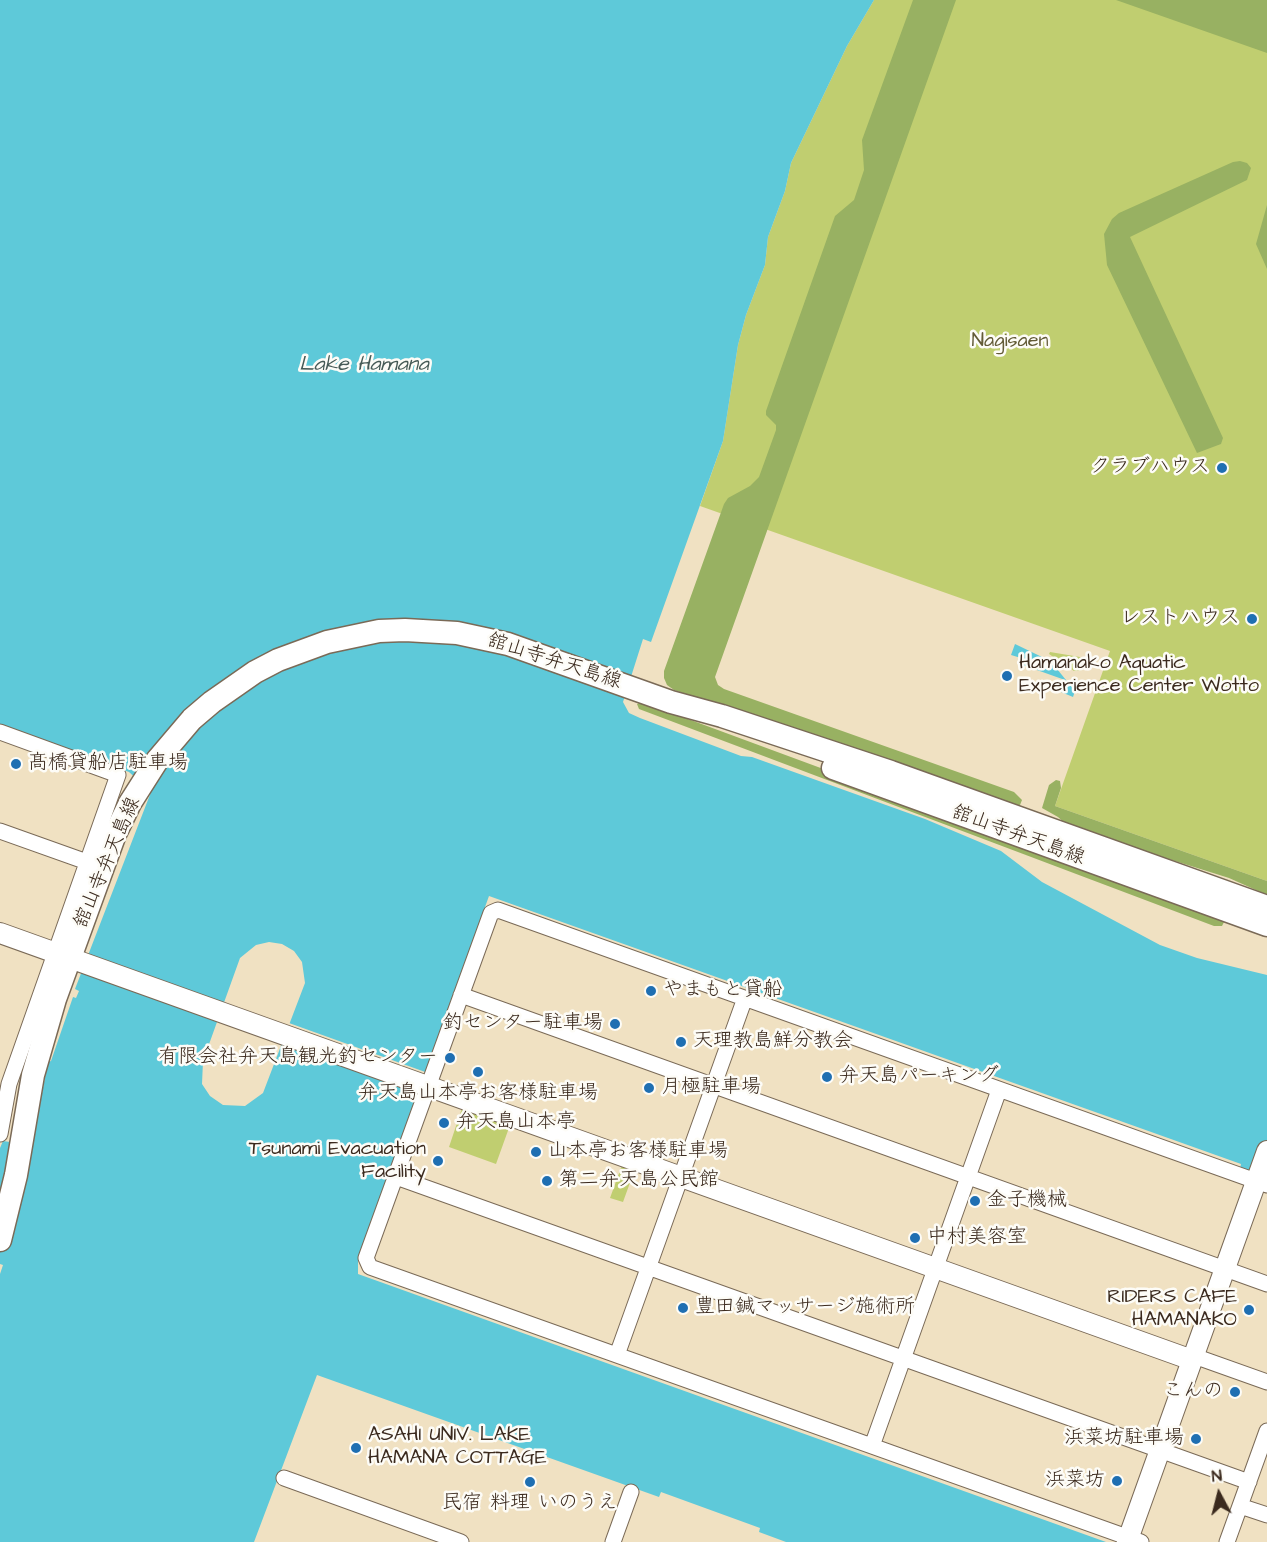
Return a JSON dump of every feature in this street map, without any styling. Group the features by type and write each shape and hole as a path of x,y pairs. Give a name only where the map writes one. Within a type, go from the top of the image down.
{"main road":[{"name":"舘山寺弁天島線","path":"0,1240 16,1175 33,1075 69,958 115,834 140,786 174,738 205,708 233,686 286,657 353,636 422,630 483,637 639,690 719,724 885,788 1267,925"},
{"name":"舘山寺弁天島線","path":"671,702 722,716 891,772 1267,907"}],"street":[{"path":"0,732 118,775 87,862 69,958 5,1083 0,1134"},
{"path":"0,831 87,862"},
{"path":"1260,1182 498,910 491,913 366,1258 370,1267 1132,1541 1160,1450 1225,1269 1260,1182 1267,1151"},
{"path":"0,933 936,1268 1267,1382"},
{"path":"461,995 1267,1284"},
{"path":"617,1355 745,998"},
{"path":"872,1446 999,1090"},
{"path":"396,1177 1249,1482"},
{"path":"1227,1542 1249,1482 1264,1450 1267,1431"},
{"path":"284,1478 461,1542"},
{"path":"613,1542 631,1492"},
{"path":"1240,1506 1267,1515"}],"green space":[{"name":"Nagisaen","path":"874,0 1267,0 1267,881 1055,806 1110,651 700,506 723,441 738,345 746,315 765,265 768,237 785,191 791,163 847,46"},
{"path":"913,0 956,0 715,677 718,685 724,689 1014,792 1022,800 1020,805 1015,807 674,690 667,685 664,678 664,671 724,504 728,498 750,486 759,477 776,430 776,425 766,415 766,411 835,216 854,200 864,170 862,140"},
{"path":"1116,0 1267,0 1267,53"},
{"path":"1233,162 1247,163 1251,168 1247,180 1130,237 1223,438 1221,444 1197,453 1107,265 1104,234 1112,219 1119,213"},
{"path":"1267,205 1267,269 1256,244"},
{"path":"1050,652 1080,657 1085,661 1085,666 1082,670 1074,671 1049,654"},
{"path":"642,702 1224,917 1224,922 1222,926 1214,926 639,709 637,704"},
{"path":"1056,780 1060,781 1061,788 1055,806 1267,881 1267,895 1229,878 1070,828 1058,817 1042,808 1049,785"},
{"path":"462,1108 510,1125 496,1164 449,1147"},
{"path":"622,1165 635,1169 623,1202 610,1198"}],"water":[{"name":"Lake Hamana","path":"0,0 874,0 847,46 791,163 785,191 768,237 765,265 746,315 738,345 723,441 651,642 643,639 623,702 629,713 640,718 741,756 752,757 925,819 1001,851 1042,882 1160,945 1197,958 1267,975 1267,1179 1240,1169 1241,1164 489,896 358,1258 358,1274 1106,1542 786,1542 759,1532 760,1528 661,1492 659,1497 317,1375 254,1542 0,1542 0,1274 3,1265 0,1264 0,1148 3,1141 32,1145 48,1062 51,1061 73,997 76,998 79,991 75,989 151,792 129,772 0,725","holes":["269,942 282,944 294,951 302,962 305,983 263,1093 245,1106 223,1105 210,1096 202,1084 203,1061 240,958 256,945"]},
{"path":"1015,644 1042,657 1057,669 1075,691 1073,697 1061,692 1065,680 1020,664 1021,658 1011,655"}],"pier":[{"path":"289,1023 428,1073 421,1092 282,1042"}],"place":[{"name":"クラブハウス","path":"1222,468"},
{"name":"レストハウス","path":"1252,619"},
{"name":"Hamanako Aquatic Experience Center Wotto","path":"1007,676"},
{"name":"髙橋貸船店駐車場","path":"16,764"},
{"name":"やまもと貸船","path":"651,991"},
{"name":"釣センター駐車場","path":"615,1024"},
{"name":"天理教島鮮分教会","path":"681,1042"},
{"name":"有限会社弁天島観光釣センター","path":"450,1058"},
{"name":"弁天島山本亭お客様駐車場","path":"478,1072"},
{"name":"弁天島パーキング","path":"827,1077"},
{"name":"月極駐車場","path":"649,1088"},
{"name":"弁天島山本亭","path":"444,1123"},
{"name":"山本亭お客様駐車場","path":"536,1152"},
{"name":"Tsunami Evacuation Facility","path":"438,1161"},
{"name":"第二弁天島公民館","path":"547,1181"},
{"name":"金子機械","path":"975,1201"},
{"name":"中村美容室","path":"915,1238"},
{"name":"豊田鍼マッサージ施術所","path":"683,1308"},
{"name":"RIDERS CAFE HAMANAKO","path":"1249,1310"},
{"name":"こんの","path":"1235,1392"},
{"name":"浜菜坊駐車場","path":"1196,1439"},
{"name":"ASAHI UNIV. LAKE HAMANA COTTAGE","path":"356,1448"},
{"name":"浜菜坊","path":"1117,1481"},
{"name":"民宿 料理 いのうえ","path":"530,1482"}]}
